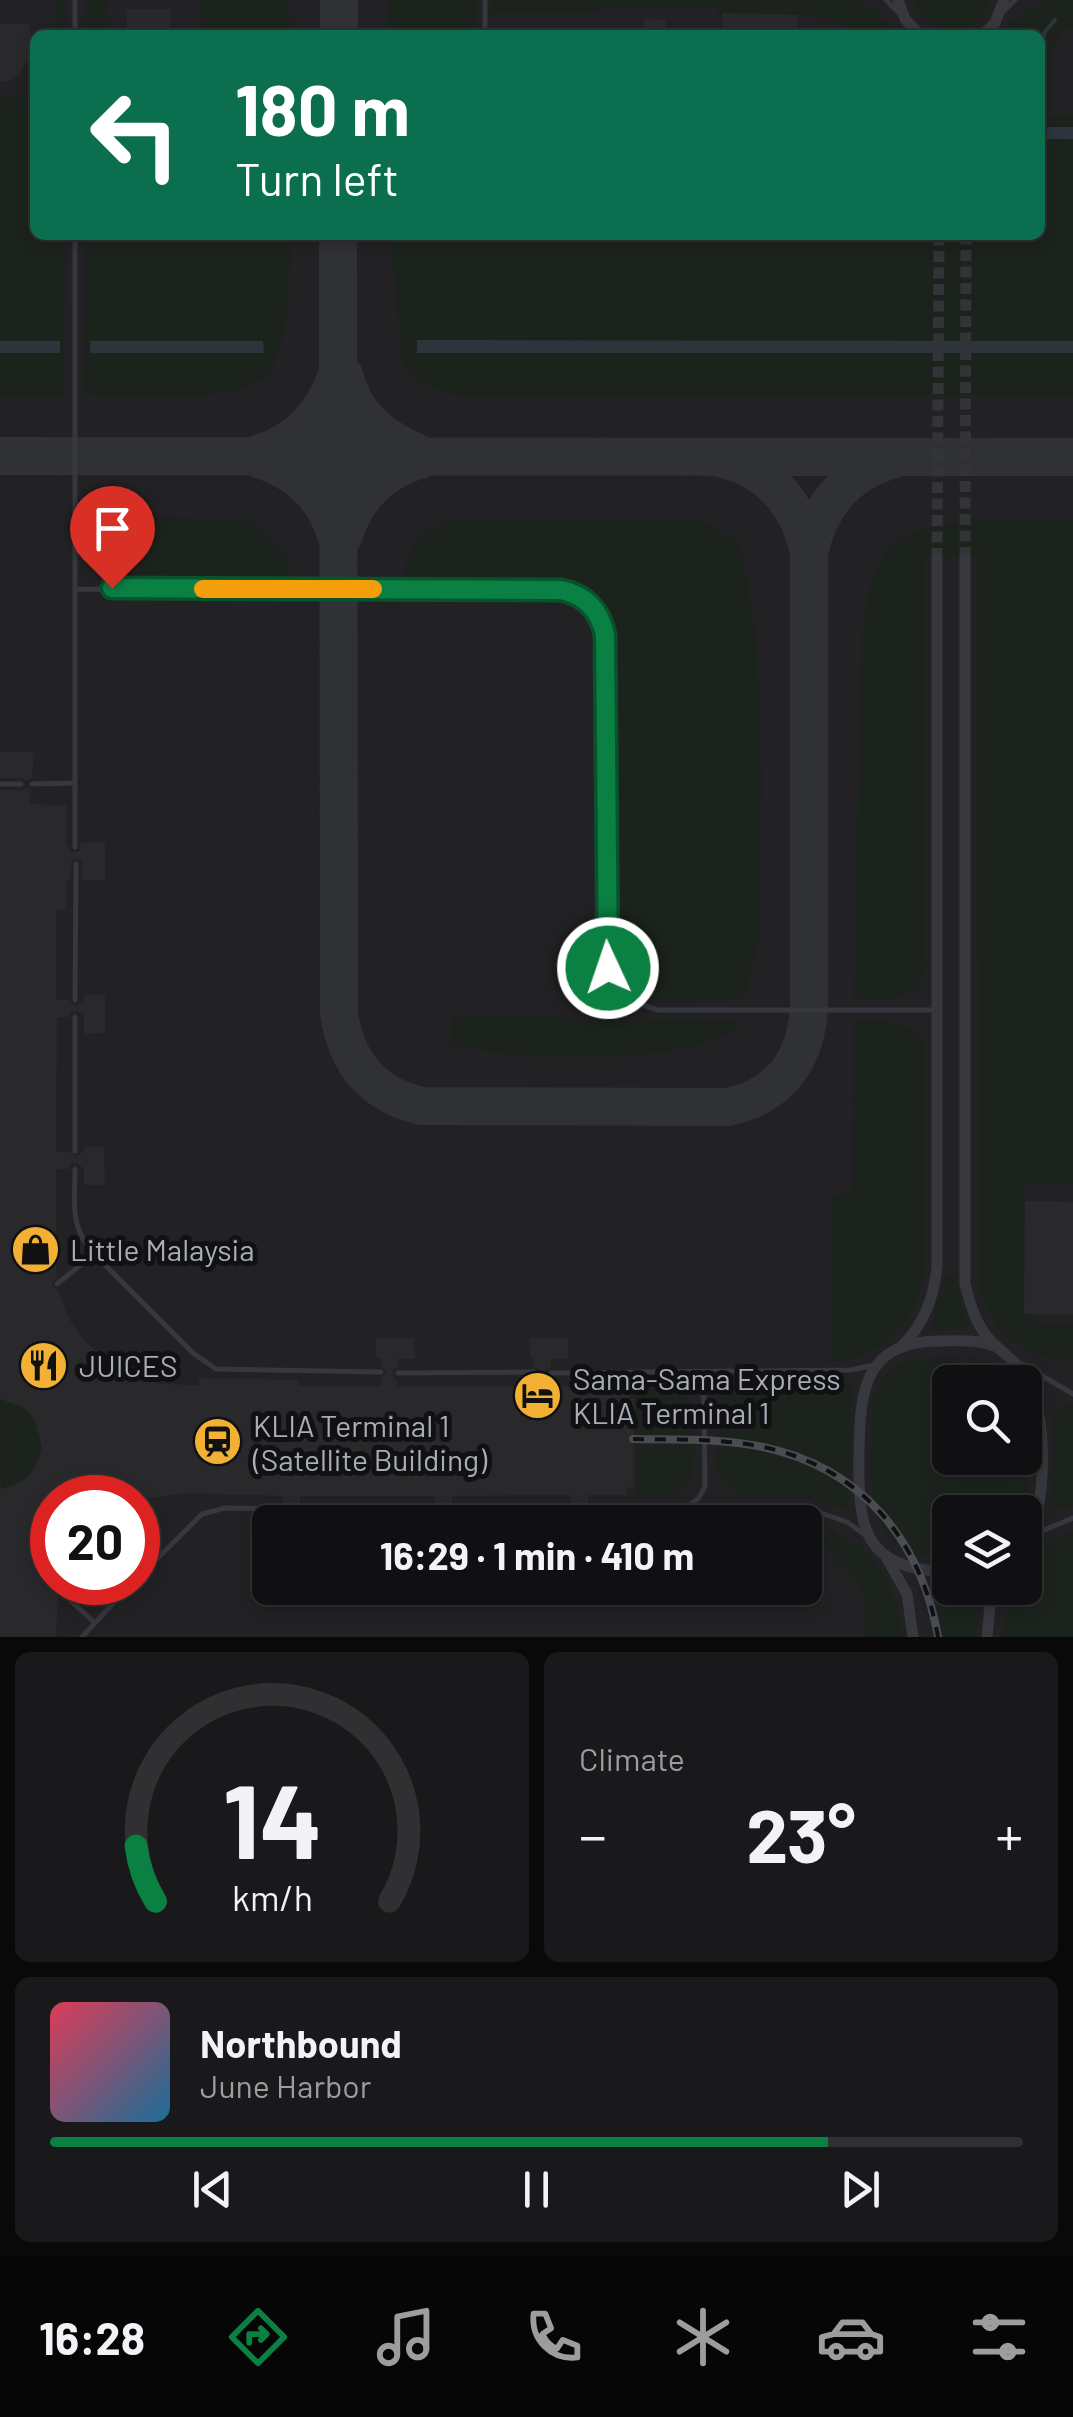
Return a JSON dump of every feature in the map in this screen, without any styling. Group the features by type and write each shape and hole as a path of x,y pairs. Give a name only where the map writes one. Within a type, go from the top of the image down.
{"street":[{"path":"898,0 905,20 914,30"},
{"path":"989,30 1001,14 1004,0"},
{"path":"965,558 964,1284 987,1336 1026,1377 1034,1391 1040,1422 1040,1495"},
{"path":"900,1348 924,1319 936,1280 937,559"},
{"path":"914,1637 907,1594 884,1554 871,1540 858,1507 860,1406 870,1374 900,1348 922,1341 976,1341 1002,1351"},
{"path":"884,1554 914,1569 932,1570"},
{"path":"987,1637 990,1605"}],"lane":[{"path":"75,0 75,30"},
{"path":"485,0 485,30"},
{"path":"886,0 905,20"},
{"path":"1001,14 1015,0"},
{"path":"75,240 76,847"},
{"path":"75,588 572,592 593,607 605,635 606,955 619,989 636,1002 658,1010 937,1010"},
{"path":"32,784 75,783"},
{"path":"0,784 21,784"},
{"path":"75,1000 76,864"},
{"path":"75,1017 75,1151"},
{"path":"75,1169 76,1229 94,1254 193,1352 216,1368 380,1372"},
{"path":"57,1284 94,1254"},
{"path":"1002,1351 1073,1394"},
{"path":"551,1372 852,1370 885,1358"},
{"path":"398,1372 534,1372"},
{"path":"680,1373 699,1385 704,1398 705,1486 688,1505"},
{"path":"160,1555 202,1514 225,1508 252,1508"},
{"path":"822,1513 847,1522 871,1540"},
{"path":"1042,1531 1073,1518"},
{"path":"75,1605 94,1622"},
{"path":"82,1637 111,1605"}],"shaded area":[{"path":"0,0 1073,0 1073,1637 0,1637"},
{"path":"56,0 66,0 66,30 55,30"},
{"path":"86,0 107,0 104,30 87,30"},
{"path":"200,0 287,0 290,30 201,30"},
{"path":"389,0 475,0 474,30 387,30"},
{"path":"490,0 856,0 880,13 895,30 848,30 848,26 813,14 718,16 718,7 602,6 602,11 491,13"},
{"path":"913,0 991,0 984,14 964,29 940,29 920,13"},
{"path":"1045,0 1073,0 1073,28 1063,30 1049,54 1049,116 1073,116 1073,395 454,395 419,382 402,363 391,240 1045,240 1045,30 1007,30 1015,19"},
{"path":"30,97 30,240 66,240 65,395 0,395 0,98"},
{"path":"1045,127 1073,127 1073,139 1045,139"},
{"path":"85,240 291,240 281,346 264,376 244,387 189,396 84,394"},
{"path":"417,340 1073,341 1073,353 417,353"},
{"path":"0,341 60,341 60,353 0,353"},
{"path":"90,341 263,341 264,353 90,353"},
{"path":"95,515 247,520 288,559 290,577 118,578 99,557"},
{"path":"452,519 696,520 711,524 737,543 756,634 762,776 759,939 744,1000 662,1001 637,991 626,980 616,956 612,621 592,593 568,581 402,580 408,558 418,542"},
{"path":"1073,519 1073,1184 1024,1184 1023,1314 1033,1315 1034,1323 1073,1325 1073,1361 1040,1355 1014,1342 995,1321 979,1291 977,557 923,558 926,971 905,995 854,999 862,635 879,562 902,540 948,524"},
{"path":"451,1017 740,1021 726,1034 675,1050 609,1057 550,1057 451,1044"},
{"path":"854,1020 901,1025 923,1042 924,1275 913,1309 894,1335 866,1353 831,1362 832,1195 853,1194"},
{"path":"946,1275 955,1276 968,1330 931,1327"},
{"path":"913,1358 956,1358 956,1365 932,1365 932,1475 1028,1475 1029,1495 932,1495 932,1557 897,1544 883,1527 875,1506 872,1401 878,1386 898,1365"},
{"path":"970,1358 997,1365 970,1365"},
{"path":"778,1380 847,1381 851,1385 849,1511 803,1497 749,1495 735,1490 720,1476 714,1420 717,1403 729,1390"},
{"path":"636,1381 664,1383 689,1399 693,1466 684,1490 675,1496 635,1497"},
{"path":"0,1399 31,1415 42,1442 32,1470 2,1489"},
{"path":"1069,1402 1073,1405 1073,1506 1052,1511 1053,1413"},
{"path":"822,1526 846,1537 875,1562 893,1595 902,1637 866,1637 863,1590 822,1540"},
{"path":"1073,1531 1073,1637 1001,1637 1008,1605 1042,1605 1042,1551 1053,1540"},
{"path":"936,1605 982,1605 975,1637 944,1637"}],"building":[{"path":"126,9 170,9 171,30 127,30"},
{"path":"722,13 798,15 798,30 722,30"},
{"path":"644,19 666,20 666,30 643,30"},
{"path":"0,24 30,24 30,62 10,81 0,82"},
{"path":"0,752 34,752 32,778 0,778"},
{"name":"KLIA Terminal 1 (Satellite Building)","path":"0,790 31,790 29,804 66,805 66,842 71,852 79,852 81,842 105,842 105,880 82,881 82,862 72,859 66,910 56,910 56,1000 69,1000 76,1006 84,995 105,995 105,1033 84,1034 84,1016 77,1011 69,1017 57,1017 56,1152 69,1151 76,1157 84,1147 104,1147 105,1185 84,1185 84,1169 77,1163 69,1169 56,1169 56,1277 51,1286 58,1290 70,1321 84,1340 116,1368 160,1384 199,1385 199,1378 298,1380 298,1386 381,1386 387,1371 381,1366 381,1358 376,1358 376,1338 414,1338 415,1359 398,1359 398,1367 392,1371 398,1386 534,1386 540,1371 534,1366 534,1358 530,1358 529,1338 568,1338 568,1359 551,1359 551,1367 545,1371 551,1386 629,1387 629,1399 634,1399 633,1488 627,1487 627,1495 588,1495 586,1505 573,1505 571,1495 452,1496 451,1505 436,1505 435,1496 300,1496 299,1505 285,1505 283,1496 187,1493 160,1497 160,1475 30,1475 42,1447 35,1420 25,1408 0,1399"},
{"path":"1025,1201 1073,1202 1073,1315 1024,1314"},
{"name":"KLIA Terminal 1 (Satellite Building)","path":"30,1475 30,1605 58,1605 56,1637 0,1637 0,1489"}],"waterway":[{"path":"1045,32 1055,20"}],"taxiway":[{"path":"339,0 339,30"},
{"path":"338,240 339,1013 355,1061 389,1094 422,1106 728,1107 763,1094 788,1072 796,1058 809,1005 809,553 797,518 777,489 749,468 713,457"},
{"path":"260,453 287,441 308,424 325,402 337,375"},
{"path":"344,375 355,403 372,424 420,454"},
{"path":"0,456 1073,457"},
{"path":"261,460 288,472 310,489 326,512 337,539"},
{"path":"343,537 371,488 393,471 420,460"},
{"path":"809,553 820,521 837,494 861,474 892,460"}],"tunnel":[{"path":"937,559 939,240"},
{"path":"965,558 966,240"}],"railway":[{"path":"633,1439 747,1444 798,1457 830,1472 857,1491 901,1540 930,1602 938,1637"}],"slow traffic":[{"path":"203,589 373,589"}],"place":[{"name":"Little Malaysia","path":"35,1249"},
{"name":"JUICES","path":"44,1365"},
{"name":"Sama-Sama Express KLIA Terminal 1","path":"538,1395"},
{"name":"KLIA Terminal 1 (Satellite Building)","path":"218,1442"}],"route":[{"path":"112,588 561,590 584,599 599,615 605,635 608,968"}]}
